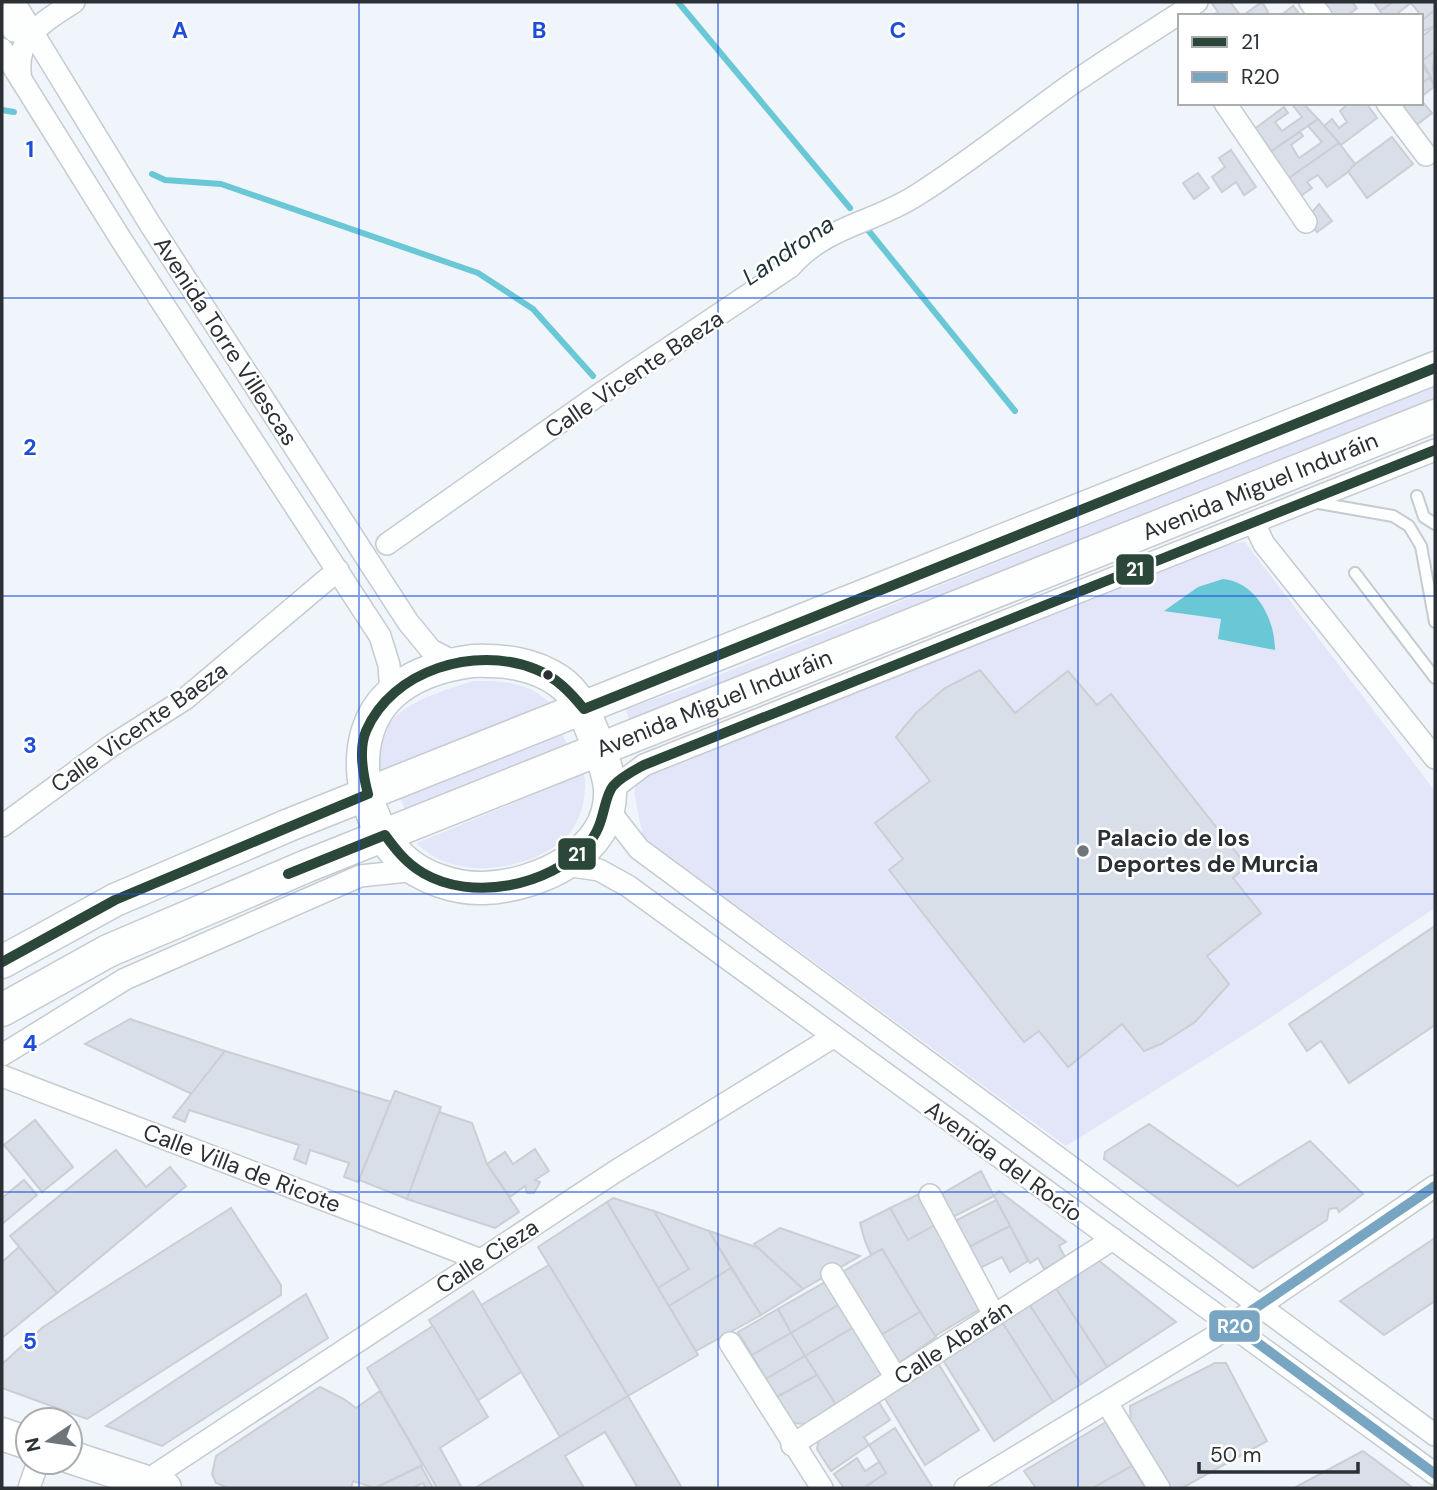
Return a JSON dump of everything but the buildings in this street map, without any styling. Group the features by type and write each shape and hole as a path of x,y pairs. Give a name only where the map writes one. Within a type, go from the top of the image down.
{"main road":[{"name":"Avenida Miguel Induráin","path":"2,962 115,900 368,794 1435,368"},
{"name":"Avenida Miguel Induráin","path":"2,1010 70,969 138,937 599,749 1435,416"},
{"path":"493,660 528,667 558,680 583,709 599,749 609,799 593,838 565,865 533,879 483,888 443,881 417,870 401,859 385,835 368,794 362,761 365,733 376,712 391,693 416,677 456,663 493,660"},
{"path":"84,1462 156,1485"}],"street":[{"name":"Avenida Torre Villescas","path":"14,2 150,224 408,622 431,650 456,663"},
{"path":"22,83 21,49 31,31 72,2"},
{"path":"2,16 14,31 31,31"},
{"name":"Calle Vicente Baeza","path":"387,544 597,396 790,267 802,254 833,232 870,221 919,194 1074,83 1174,29"},
{"name":"Avenida Torre Villescas","path":"2,49 380,636 389,665 391,693"},
{"path":"1226,105 1306,222"},
{"path":"1388,105 1426,155"},
{"path":"609,799 644,765 1435,450"},
{"path":"1254,523 1264,544 1435,758"},
{"name":"Calle Vicente Baeza","path":"2,826 111,746 185,699 338,570"},
{"name":"Avenida del Rocío","path":"609,799 639,849 1435,1435"},
{"name":"Avenida del Rocío","path":"565,865 612,875 1435,1474"},
{"path":"2,1055 125,979 360,876 417,870"},
{"path":"853,1005 863,1019 859,1033 847,1040 833,1037 825,1024 829,1010 853,1005"},
{"name":"Calle Cieza","path":"156,1485 481,1260 616,1171 833,1037"},
{"name":"Calle Villa de Ricote","path":"2,1076 481,1260"},
{"path":"965,1488 1107,1404 1232,1324 1435,1186"},
{"path":"930,1195 994,1315"},
{"name":"Calle Abarán","path":"792,1445 1113,1239"},
{"path":"832,1274 895,1378"},
{"path":"730,1343 792,1445 822,1488"},
{"path":"1107,1404 1159,1488"}],"lane":[{"path":"1417,496 1424,517 1435,524"},
{"path":"1306,501 1393,516 1409,526 1424,556 1435,622"},
{"path":"1355,573 1435,678"}],"shaded area":[{"path":"1435,385 1435,401 630,723 626,709 687,688"},
{"path":"1245,542 1435,791 1435,908 1258,1026 1066,1146 643,837 634,792 640,776 1221,545","holes":["980,670 1015,713 1068,671 1097,705 1111,694 1247,866 1233,878 1261,913 1207,956 1229,984 1191,1023 1144,1051 1122,1024 1039,1031 1024,1041 889,871 903,859 876,823 930,781 896,737 914,716 934,699"]},
{"path":"473,681 523,686 549,702 381,773 379,752 383,735 404,709 437,693"},
{"path":"562,734 568,745 405,809 400,798"},
{"path":"584,774 585,792 581,811 568,836 545,852 527,860 508,866 467,867 448,863 431,855 417,843"}],"water":[{"path":"1223,579 1245,587 1261,604 1272,626 1275,650 1218,639 1221,619 1164,611 1198,587"}],"waterway":[{"name":"Landrona","path":"678,2 850,208"},
{"name":"Landrona","path":"2,110 14,112"},
{"name":"Landrona","path":"152,174 165,180 221,184 478,273 533,309 593,376"},
{"name":"Landrona","path":"861,230 868,230 1015,411"}],"transit line":[{"name":"21","path":"2,962 115,900 368,794 362,754 366,731 378,710 395,692 415,678 438,668 462,662 512,662 550,676 584,709 1435,368"},
{"name":"21","path":"288,874 385,835 411,865 443,882 486,888 531,880 552,871 587,845 598,829 613,786 644,765 1435,450"},
{"name":"R20","path":"1435,1186 1232,1324 1435,1474"}],"place":[{"name":"Palacio de los Deportes de Murcia","path":"1083,851"}]}
